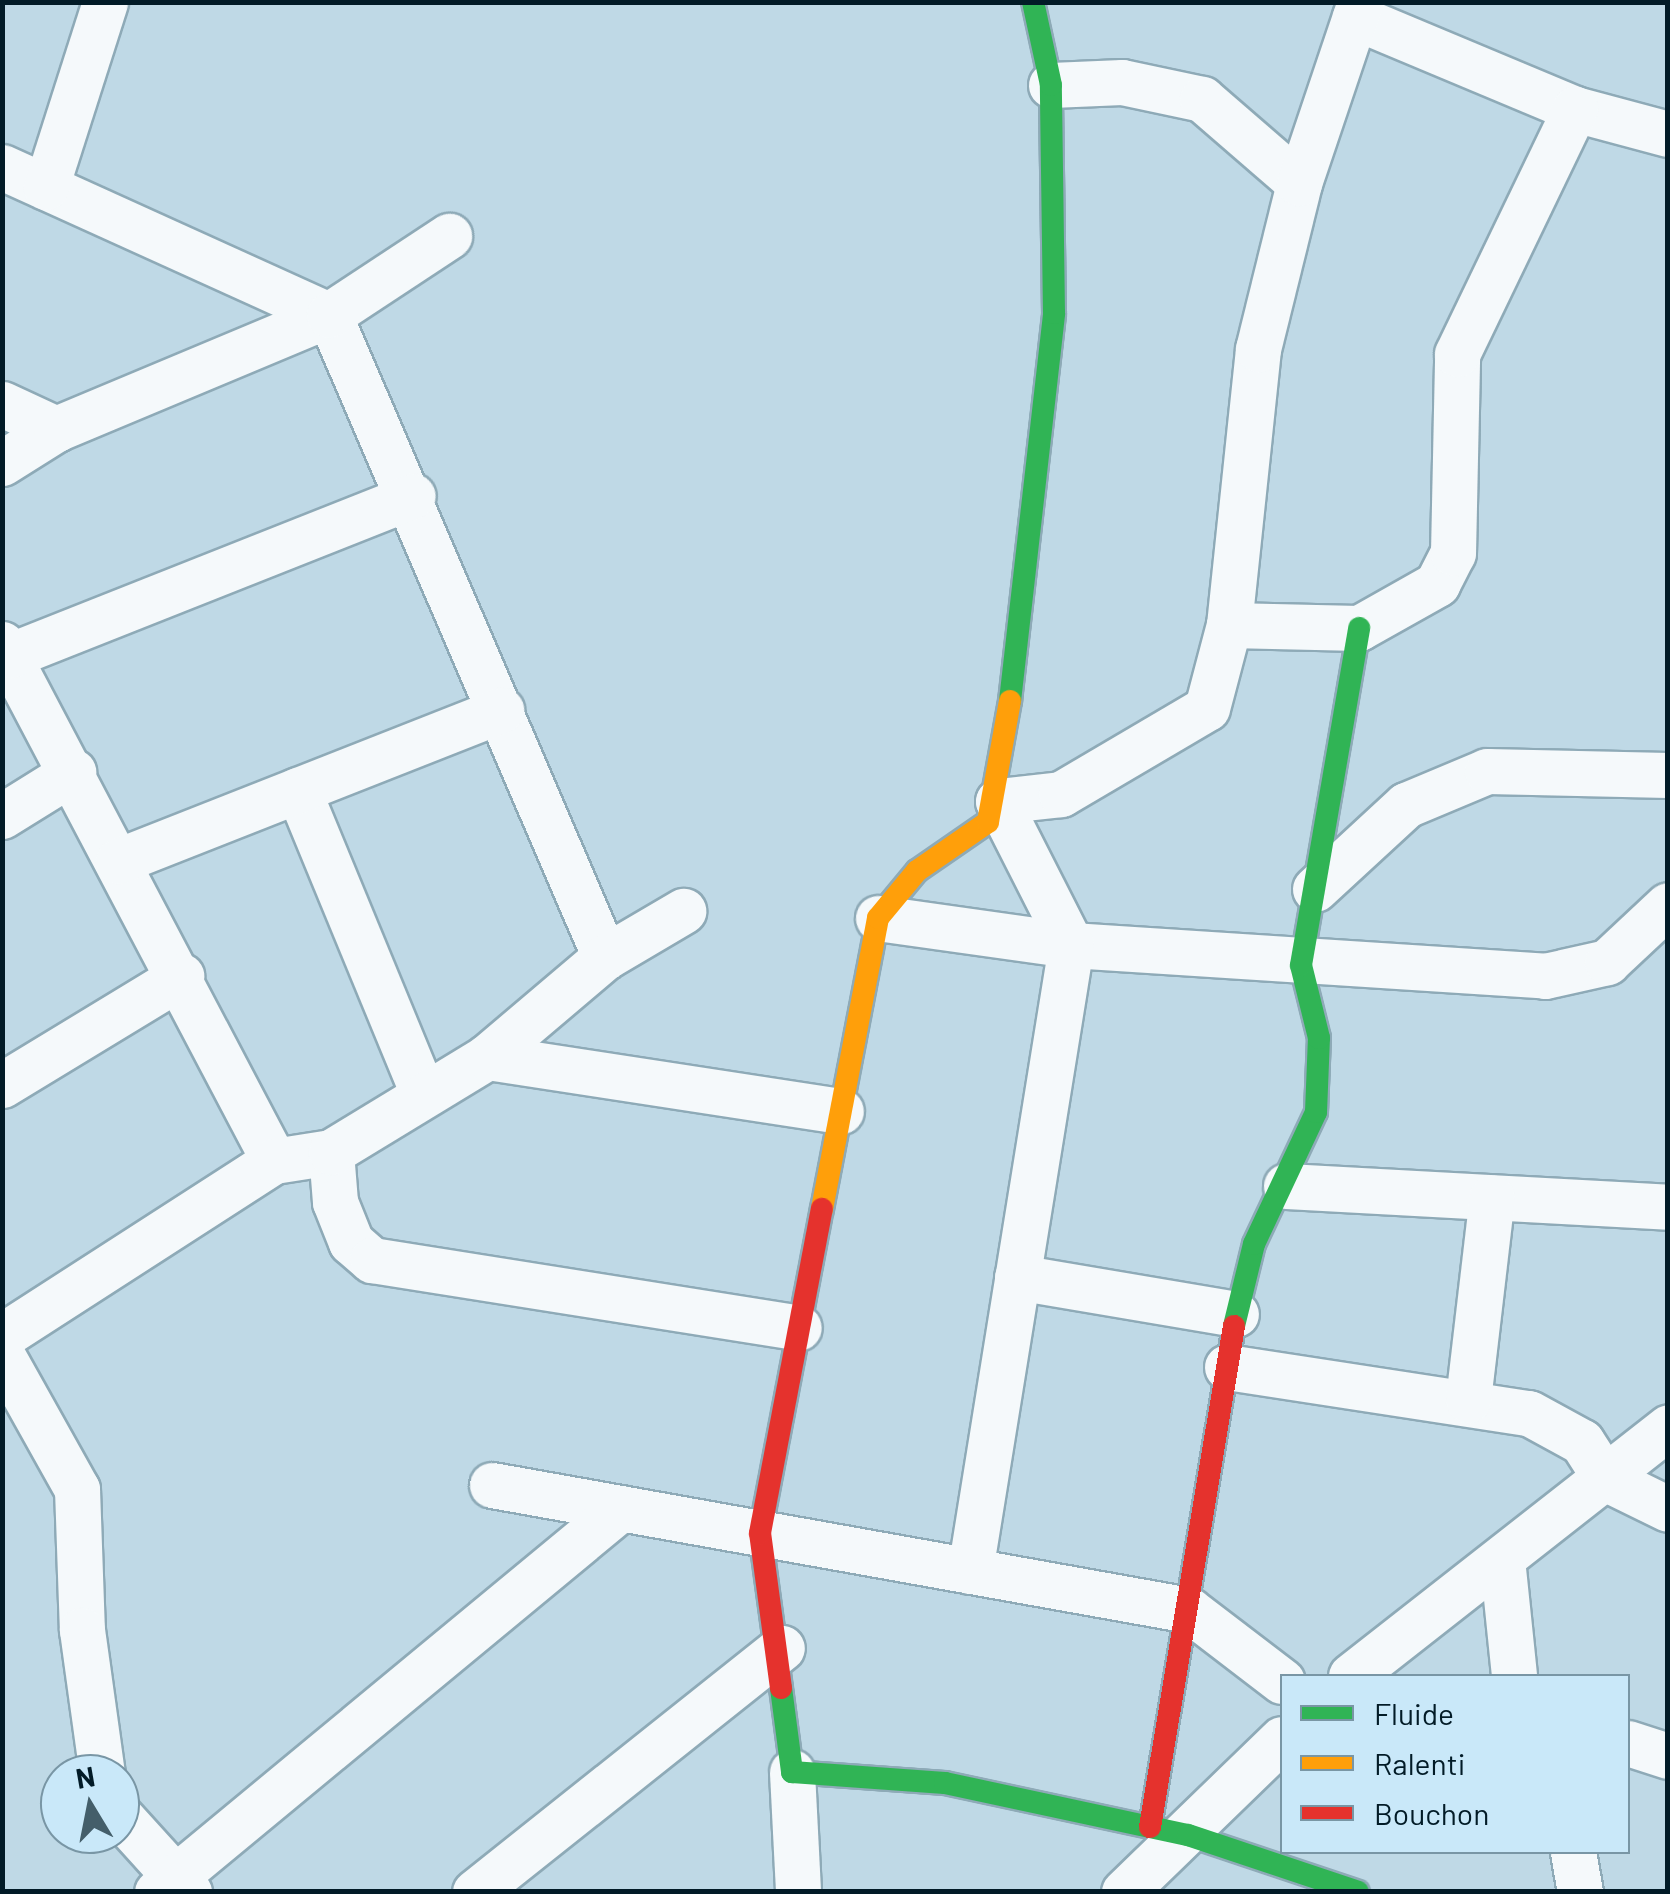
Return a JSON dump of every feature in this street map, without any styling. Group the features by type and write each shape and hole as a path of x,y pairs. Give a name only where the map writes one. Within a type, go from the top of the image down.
{"street":[{"path":"46,186 105,2"},
{"path":"798,1892 782,1648 760,1533 878,918 917,870 988,822 998,801 1054,313 1051,85 1033,2"},
{"path":"998,801 1061,794 1207,708 1229,625 1258,349 1299,182 1358,10 1575,109 1668,134"},
{"path":"1051,85 1122,82 1202,100 1299,182"},
{"path":"1229,625 1359,628 1436,584 1454,553 1458,354 1575,109"},
{"path":"2,167 329,314 413,496 605,958"},
{"path":"2,462 56,429 329,314 449,236"},
{"path":"2,404 56,429"},
{"path":"274,1161 181,976 7,650 413,496"},
{"path":"1170,1831 1189,1610 1236,1314 1254,1244 1286,1186 1316,1112 1319,1038 1302,966 1359,628"},
{"path":"118,862 501,710"},
{"path":"1314,888 1406,805 1487,771 1668,775"},
{"path":"2,816 73,772"},
{"path":"298,790 423,1093"},
{"path":"970,1571 1071,946 998,801"},
{"path":"878,918 1071,946 1302,966 1546,976 1608,962 1668,905"},
{"path":"2,1336 274,1161 331,1152 487,1057 605,958 683,910"},
{"path":"2,1085 181,976"},
{"path":"487,1057 841,1111"},
{"path":"331,1152 335,1202 351,1242 372,1260 799,1328"},
{"path":"1286,1186 1668,1207"},
{"path":"1468,1400 1492,1197"},
{"path":"1018,1277 1236,1314"},
{"path":"2,1355 77,1490 82,1630 99,1754"},
{"path":"1227,1367 1468,1400 1557,1424 1606,1478 1668,1508"},
{"path":"1355,1674 1668,1427"},
{"path":"492,1485 1189,1610 1280,1679"},
{"path":"140,1843 172,1887 621,1508"},
{"path":"1502,1558 1514,1674"},
{"path":"475,1892 782,1648"},
{"path":"1124,1892 1170,1831 1280,1741"},
{"path":"1630,1744 1668,1756"},
{"path":"792,1772 945,1783 1170,1831 1256,1875 1358,1892"},
{"path":"1573,1854 1580,1892"}],"traffic: fast":[{"path":"1010,701 1054,313 1051,85 1033,2"},
{"path":"1234,1326 1254,1244 1316,1112 1319,1038 1301,965 1359,628"},
{"path":"781,1688 792,1772 945,1783 1188,1835 1358,1892"}],"traffic: slow":[{"path":"822,1209 878,918 917,871 988,822 1010,701"}],"traffic: jam":[{"path":"781,1688 760,1533 822,1209"},
{"path":"1150,1827 1234,1326"}]}
